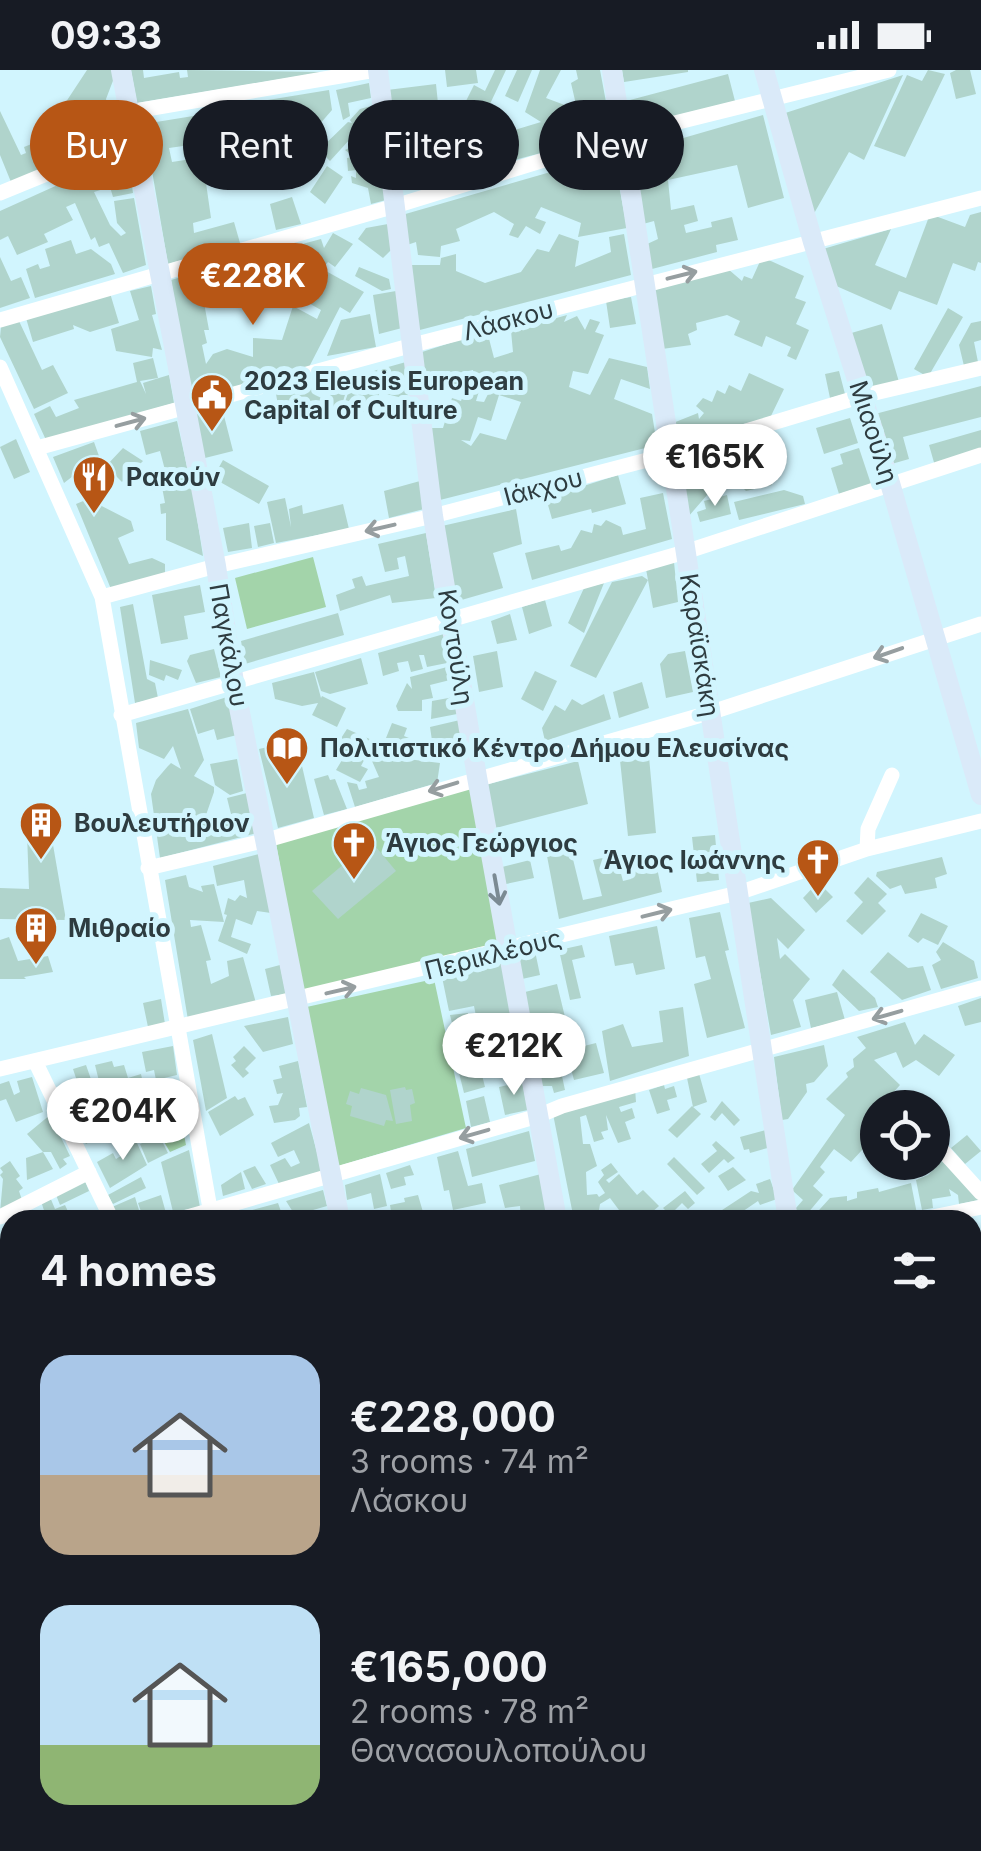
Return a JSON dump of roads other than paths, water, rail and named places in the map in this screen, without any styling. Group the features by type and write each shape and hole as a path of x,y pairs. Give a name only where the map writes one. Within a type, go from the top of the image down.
{"main road":[{"name":"Παγκάλου","path":"121,70 127,100"},
{"name":"Κοντούλη","path":"377,70 433,516 555,1210"},
{"name":"Καραϊσκάκη","path":"612,70 617,100"},
{"name":"Μιαούλη","path":"764,70 981,796"},
{"name":"Παγκάλου","path":"144,190 216,566 234,682 338,1210"},
{"name":"Καραϊσκάκη","path":"630,190 786,1210"}],"street":[{"path":"163,106 377,70"},
{"path":"684,122 889,70"},
{"path":"0,320 539,162"},
{"path":"2,188 30,177"},
{"name":"Λάσκου","path":"37,448 412,345 981,198"},
{"path":"0,367 102,598 210,1210"},
{"name":"Ιάκχου","path":"102,598 216,566 433,516 670,454 862,396 981,368"},
{"path":"120,715 685,552 890,482 981,456"},
{"path":"148,868 267,840 712,712 981,624"},
{"path":"867,849 868,829 892,775"},
{"name":"Περικλέους","path":"0,1069 738,893 867,849 981,821"},
{"path":"226,1210 562,1106 981,988"},
{"path":"35,1061 107,1210"},
{"path":"950,1158 981,1193"},
{"path":"14,1210 89,1172"}],"place":[{"name":"2023 Eleusis European Capital of Culture","path":"212,433"},
{"name":"Ρακούν","path":"94,515"},
{"name":"Πολιτιστικό Κέντρο Δήμου Ελευσίνας","path":"287,786"},
{"name":"Βουλευτήριον","path":"41,861"},
{"name":"Άγιος Γεώργιος","path":"354,881"},
{"name":"Άγιος Ιωάννης","path":"818,898"},
{"name":"Μιθραίο","path":"36,966"}]}
